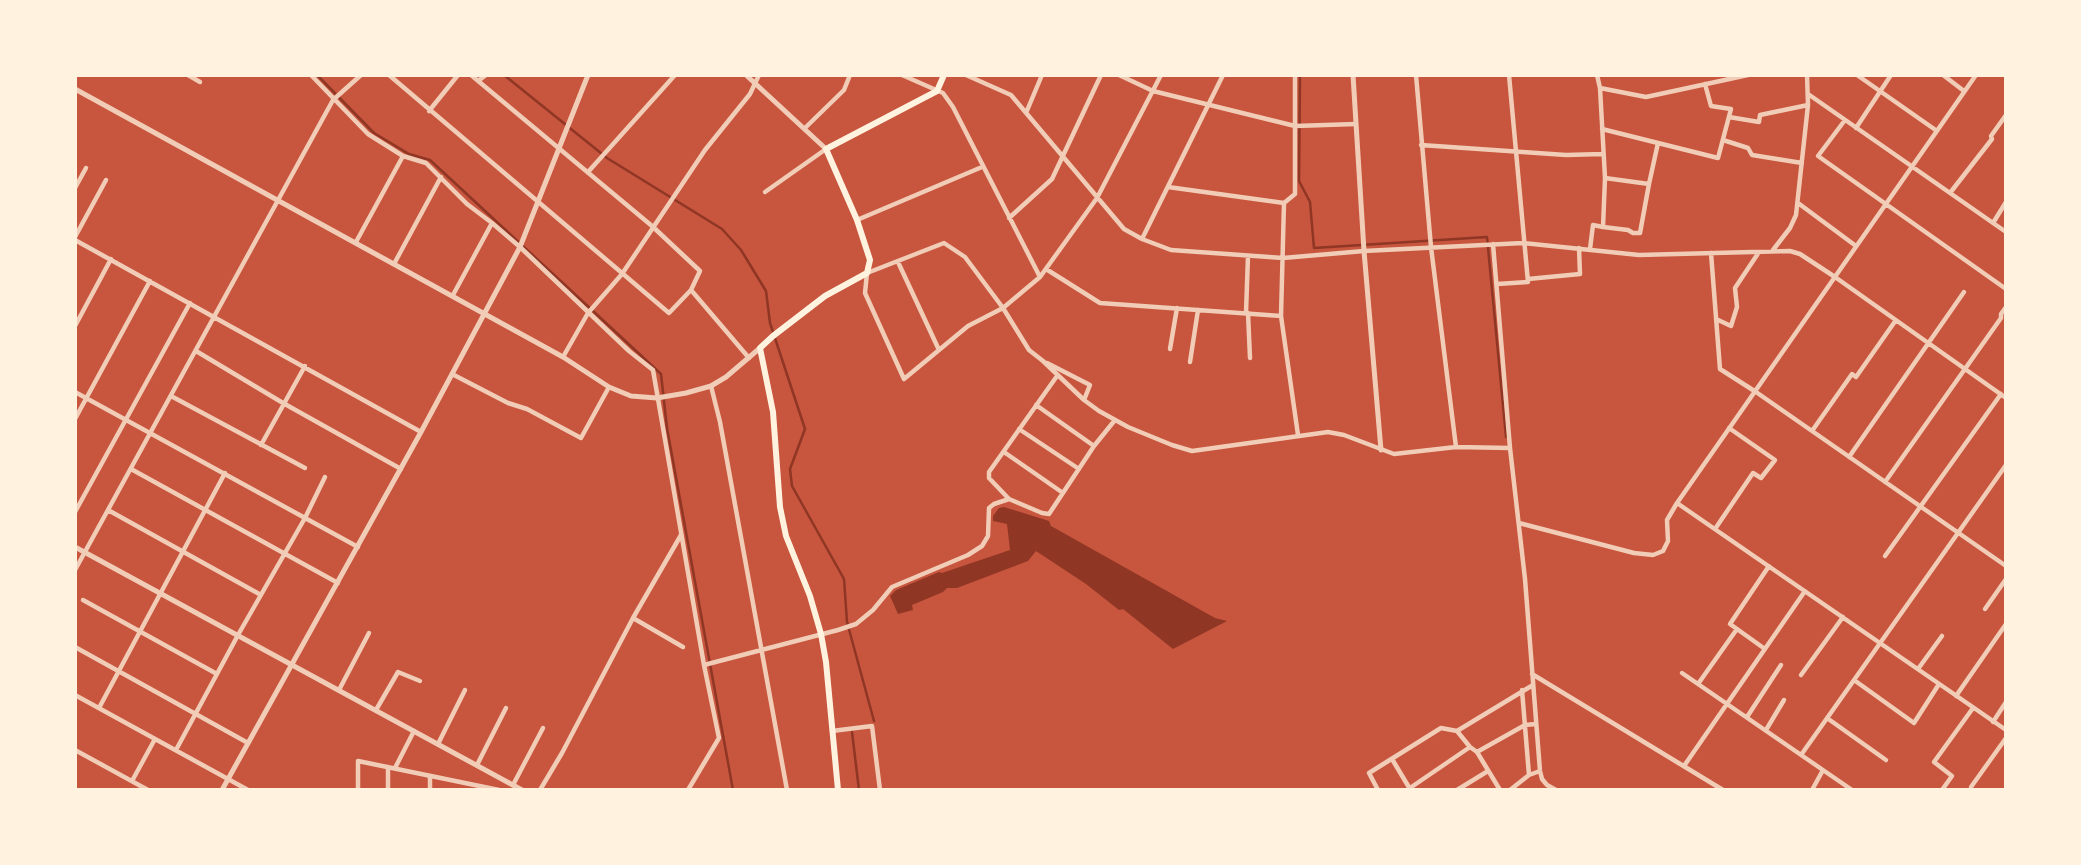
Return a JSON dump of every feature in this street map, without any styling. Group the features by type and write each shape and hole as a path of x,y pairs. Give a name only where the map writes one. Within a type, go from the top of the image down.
{"main road":[{"path":"838,790 826,662 810,596 786,536 780,507 773,412 760,348 825,296 867,274 870,260 857,220 826,149 937,91 944,75"}],"street":[{"path":"188,75 200,82"},
{"path":"311,75 368,134 403,156 426,163 467,204 520,247 629,351 653,370 719,738 688,790"},
{"path":"75,570 333,100 361,75"},
{"path":"389,75 669,313 691,290 700,271 652,226 471,75"},
{"path":"429,111 458,75"},
{"path":"478,81 486,75"},
{"path":"222,790 401,469 520,247 588,75"},
{"path":"588,172 675,75"},
{"path":"746,75 826,149 765,192"},
{"path":"563,357 588,313 622,274 705,150 750,94 759,75"},
{"path":"805,128 844,90 850,75"},
{"path":"902,75 943,93 953,107 1040,277"},
{"path":"966,75 1011,95 1124,229 1171,250 1283,258 1523,243 1639,255 1759,251 1800,254 2003,396 1885,556"},
{"path":"1026,113 1042,75"},
{"path":"1009,218 1052,179 1101,75"},
{"path":"1119,75 1153,91 1295,126 1356,124"},
{"path":"1161,75 1097,198 1040,277 1003,308 968,326 904,379 865,293 867,274 944,243 965,257 1003,308 1029,350 1084,400 1115,420 1172,445 1192,451 1328,432 1344,435 1394,454 1456,447 1510,448"},
{"path":"1142,239 1223,75"},
{"path":"1168,187 1284,203 1295,194 1295,75"},
{"path":"1353,75 1364,251 1381,450"},
{"path":"1416,75 1431,247 1456,447"},
{"path":"1509,75 1528,279"},
{"path":"1597,75 1605,178 1603,227"},
{"path":"1600,88 1646,97 1748,75"},
{"path":"1773,251 1796,215 1808,106 1807,75"},
{"path":"1857,75 1937,131"},
{"path":"1856,128 1891,75"},
{"path":"1943,75 1964,91"},
{"path":"1519,523 1613,548 1653,555 1660,553 1668,541 1667,520 1677,503 1976,75"},
{"path":"1602,129 1718,158 1731,109 1711,106 1704,84"},
{"path":"75,89 453,295 563,357 609,387 631,396 657,398 710,386 726,377 760,348"},
{"path":"1808,94 2006,232"},
{"path":"1729,117 1759,122 1760,115 1808,106"},
{"path":"1950,193 1992,139 2006,115"},
{"path":"1844,120 1818,156 2006,289"},
{"path":"1723,140 1748,148 1752,155 1802,163"},
{"path":"1590,249 1594,225 1640,233 1658,143"},
{"path":"1421,145 1566,155 1603,154"},
{"path":"356,242 403,156"},
{"path":"857,220 982,167"},
{"path":"75,188 86,168"},
{"path":"394,264 441,177"},
{"path":"1605,178 1649,184"},
{"path":"106,180 75,238 421,432"},
{"path":"1993,223 2006,202"},
{"path":"1284,203 1281,316 1297,435"},
{"path":"1798,203 1856,247"},
{"path":"453,295 492,223"},
{"path":"1493,244 1540,771 1547,785 1556,790"},
{"path":"1497,284 1580,274 1579,248"},
{"path":"1715,318 1731,326 1737,307 1735,288 1759,251"},
{"path":"1711,253 1720,369 2006,566"},
{"path":"1248,256 1247,313 1250,358"},
{"path":"75,326 111,259"},
{"path":"898,262 939,350"},
{"path":"1046,269 1100,303 1281,316"},
{"path":"75,419 150,281"},
{"path":"691,290 749,358"},
{"path":"1849,457 1964,292"},
{"path":"75,512 190,303"},
{"path":"1885,482 2001,318 2006,307"},
{"path":"1170,349 1177,308"},
{"path":"1190,362 1198,310"},
{"path":"1812,431 1853,374 1856,377 1896,320"},
{"path":"196,351 401,469"},
{"path":"1043,361 1090,385 1084,400"},
{"path":"261,445 305,366"},
{"path":"452,374 581,438 609,387"},
{"path":"1057,375 989,472 989,478 1009,499 1049,514 1094,446 1115,420"},
{"path":"710,386 720,422 787,790"},
{"path":"75,392 358,547"},
{"path":"171,396 304,468"},
{"path":"1036,405 1094,446"},
{"path":"1715,529 1753,473 1761,478 1775,460 1729,428"},
{"path":"1019,429 1079,470"},
{"path":"1004,452 1063,493"},
{"path":"1801,755 2006,465"},
{"path":"131,469 338,583"},
{"path":"99,708 225,473"},
{"path":"176,750 325,477"},
{"path":"704,665 856,624 873,610 892,587 979,548 988,536 989,508 1009,499"},
{"path":"1677,503 2006,730"},
{"path":"108,510 261,596"},
{"path":"540,790 682,534"},
{"path":"75,547 522,790"},
{"path":"1765,649 1730,624 1769,566"},
{"path":"1985,609 2006,579"},
{"path":"1684,766 1805,591"},
{"path":"83,600 217,674"},
{"path":"1801,675 1843,617"},
{"path":"634,618 684,647"},
{"path":"1956,696 2006,624"},
{"path":"1698,684 1737,629"},
{"path":"339,690 369,633"},
{"path":"1918,669 1942,636"},
{"path":"75,647 248,743"},
{"path":"1747,717 1781,665"},
{"path":"376,710 398,672 420,681"},
{"path":"1682,673 1852,790"},
{"path":"1532,674 1723,790"},
{"path":"1854,680 1914,723 1939,684"},
{"path":"1378,790 1369,774 1441,729 1457,731 1533,685"},
{"path":"438,744 465,690"},
{"path":"1522,690 1529,775"},
{"path":"75,695 248,790"},
{"path":"1766,730 1784,700"},
{"path":"1993,722 2006,702"},
{"path":"477,765 506,708"},
{"path":"1942,790 1952,776 1934,762 1973,708"},
{"path":"1827,718 1886,760"},
{"path":"1477,752 1525,724 1536,724"},
{"path":"832,731 872,726 880,790"},
{"path":"513,785 542,728"},
{"path":"395,768 414,731"},
{"path":"1457,731 1477,752 1500,790"},
{"path":"1971,787 2006,738"},
{"path":"132,781 155,739"},
{"path":"1392,759 1410,789 1470,747"},
{"path":"75,750 148,790"},
{"path":"358,790 358,761 499,790"},
{"path":"388,766 388,790"},
{"path":"1812,790 1823,770"},
{"path":"1457,790 1488,771"},
{"path":"1510,790 1529,775 1540,771"},
{"path":"430,776 430,790"},
{"path":"1466,784 1470,790"}],"shaded area":[{"path":"1004,507 1049,521 1051,526 1215,618 1227,621 1173,649 1123,609 1119,610 1036,551 1028,561 957,588 947,588 912,605 913,610 898,614 890,596 896,590 939,572 1010,550 1007,524 993,521 999,508"}],"waterway":[{"path":"317,75 374,133 409,154 430,160 661,374 667,428 733,790"},
{"path":"504,75 607,158 722,229 741,250 766,291 770,323 805,429 790,469 792,486 844,579 847,622 874,721"},
{"path":"1300,75 1299,181 1310,202 1314,248 1487,237 1506,437"},
{"path":"852,732 859,790"}]}
